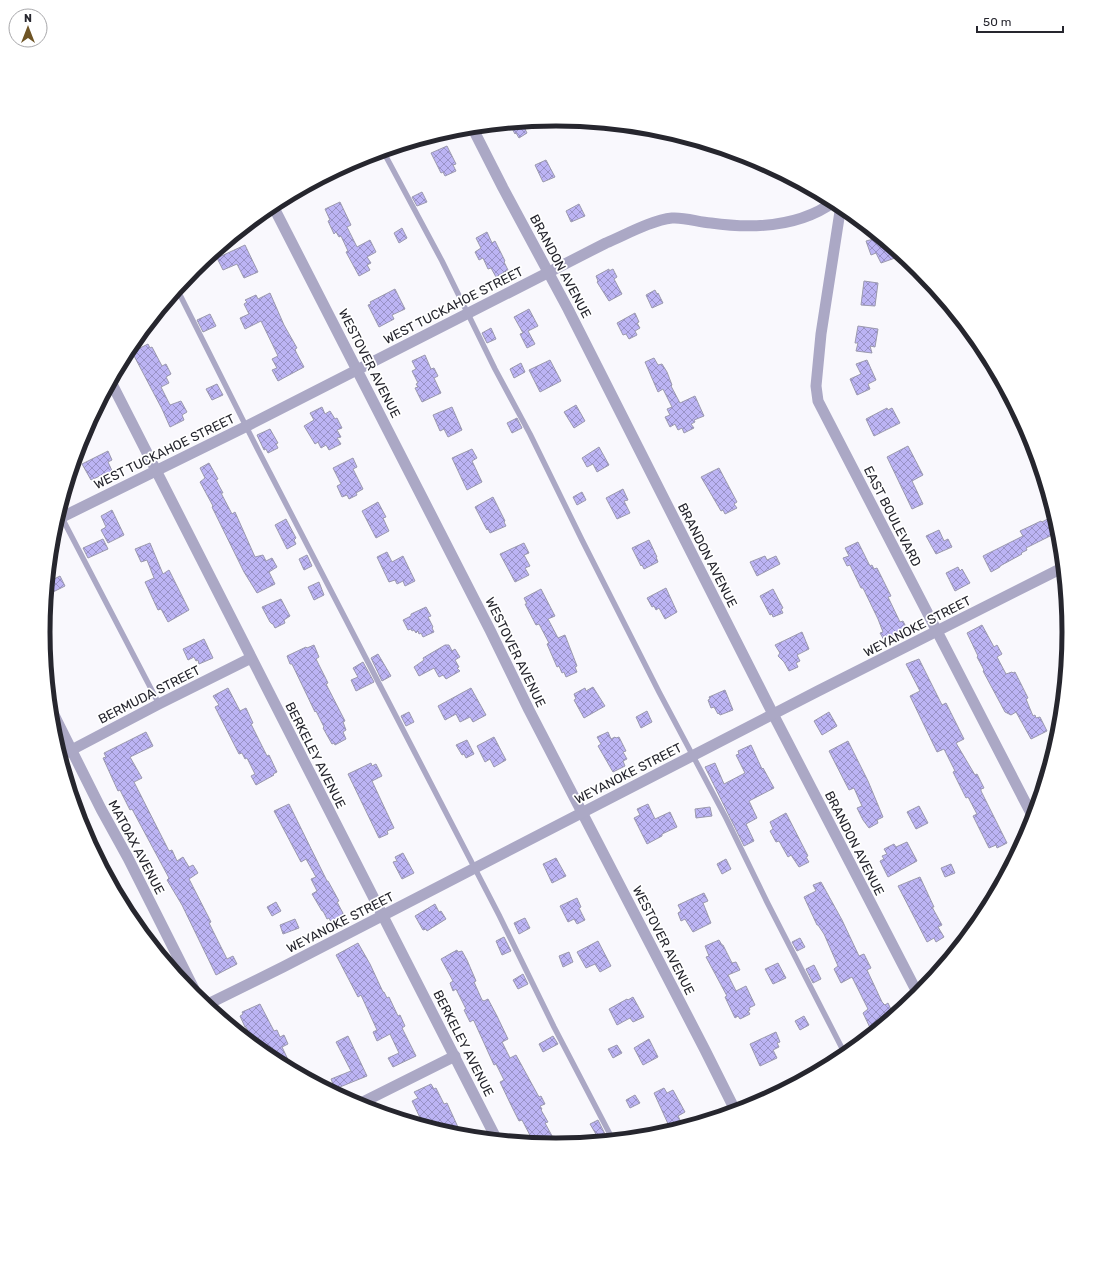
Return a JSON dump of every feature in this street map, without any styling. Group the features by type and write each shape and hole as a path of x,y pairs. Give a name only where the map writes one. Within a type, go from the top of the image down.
{"street":[{"name":"BRANDON AVENUE","path":"475,132 549,272 773,714 916,989"},
{"name":"WEST TUCKAHOE STREET","path":"64,515 157,471 247,426 606,243 659,220 684,218 723,225 756,226 798,219 816,213 829,205"},
{"name":"WESTOVER AVENUE","path":"275,211 733,1106"},
{"name":"EAST BOULEVARD","path":"840,212 821,334 816,386 818,401 1030,811"},
{"name":"BERKELEY AVENUE","path":"114,387 494,1134"},
{"name":"WEYANOKE STREET","path":"211,1002 283,967 773,714 1059,569"},
{"name":"BERMUDA STREET","path":"65,754 251,658"},
{"name":"MATOAX AVENUE","path":"59,724 190,981"},
{"path":"366,1101 455,1056"}],"lane":[{"path":"385,155 530,434 652,678 726,818 843,1050"},
{"path":"180,294 475,868 554,1027 610,1135"},
{"path":"62,523 159,704"}],"building":[{"path":"529,127 525,129 527,133 519,138 516,133 515,134 512,128"},
{"path":"447,146 456,164 453,165 456,171 445,176 443,172 441,173 431,153"},
{"path":"546,160 555,177 543,182 535,165"},
{"path":"422,192 427,202 417,206 412,197"},
{"path":"340,202 351,225 347,227 357,247 370,240 376,252 367,257 371,263 367,265 370,270 359,276 346,252 348,251 341,236 339,237 336,232 334,234 328,221 330,220 325,209"},
{"path":"579,204 585,216 571,222 566,211"},
{"path":"402,228 407,238 399,243 394,233"},
{"path":"487,232 492,243 495,241 508,270 496,277 491,268 488,269 483,258 479,260 475,252 481,248 476,238"},
{"path":"875,239 895,256 895,258 881,263 876,253 871,255 866,241"},
{"path":"245,245 258,272 244,278 237,264 223,270 217,258"},
{"path":"609,269 609,271 613,269 617,277 614,279 622,294 609,301 597,282 596,276"},
{"path":"864,281 878,283 875,306 861,305"},
{"path":"395,289 405,309 392,315 394,319 379,327 368,305 371,304 370,302"},
{"path":"655,290 663,303 652,308 646,295"},
{"path":"270,293 284,325 297,348 295,349 296,352 304,367 278,381 272,370 277,368 272,359 278,356 261,321 245,329 240,318 249,314 244,304 247,302 245,300 256,295 258,299"},
{"path":"529,309 538,326 528,331 535,344 527,348 520,334 523,333 514,317"},
{"path":"635,313 639,322 637,323 640,328 635,331 637,335 629,339 626,334 623,335 617,323"},
{"path":"210,314 216,326 203,332 197,320"},
{"path":"858,326 878,329 875,347 870,346 872,353 856,351 858,343 855,343"},
{"path":"491,328 496,339 487,343 482,333"},
{"path":"148,344 150,348 152,347 162,366 166,364 171,374 166,377 169,383 161,387 170,405 181,401 187,412 182,415 184,420 170,427 133,354 136,350"},
{"path":"425,355 431,369 434,368 438,376 434,378 441,393 422,402 415,388 418,387 416,384 418,383 412,371 416,369 412,361"},
{"path":"654,358 658,365 662,364 667,372 672,385 671,386 680,403 695,396 704,416 694,420 695,422 691,424 694,428 684,433 682,428 678,430 675,424 670,427 665,417 670,415 667,409 672,407 663,389 658,392 645,362"},
{"path":"550,360 561,381 540,392 529,370"},
{"path":"867,360 876,380 868,384 870,389 857,395 850,379 861,374 856,364"},
{"path":"521,363 525,372 514,378 510,369"},
{"path":"217,384 223,395 212,400 206,389"},
{"path":"576,405 585,421 574,428 564,412"},
{"path":"322,407 325,414 330,411 335,419 337,418 342,428 337,430 341,437 337,438 341,444 329,450 326,445 321,448 318,442 315,444 304,426 314,420 310,413"},
{"path":"452,407 462,430 448,437 444,429 440,431 433,415"},
{"path":"887,408 888,410 892,408 900,423 874,436 866,419"},
{"path":"517,418 522,428 512,433 507,423"},
{"path":"270,429 278,443 276,444 278,448 268,453 266,449 264,450 257,435"},
{"path":"908,446 923,475 912,481 923,504 912,509 887,457"},
{"path":"599,447 609,465 597,472 593,464 587,467 582,458"},
{"path":"472,449 477,458 472,461 482,482 467,490 452,458"},
{"path":"108,451 112,460 108,462 113,473 103,478 102,475 91,480 82,464"},
{"path":"353,458 357,467 353,469 363,489 356,493 357,495 349,499 347,495 342,497 337,486 341,484 333,468"},
{"path":"209,463 218,479 216,480 223,493 221,493 232,514 235,512 255,557 263,555 266,561 272,558 277,567 269,572 275,584 257,593 244,572 200,482 205,478 200,468"},
{"path":"719,468 737,502 734,504 737,508 725,514 723,510 721,511 701,477"},
{"path":"623,489 628,500 624,501 630,513 617,519 606,498"},
{"path":"582,492 586,500 577,505 573,497"},
{"path":"493,497 506,526 490,533 475,507"},
{"path":"378,502 386,517 383,518 389,531 376,538 362,511"},
{"path":"112,510 124,535 108,543 101,530 106,527 101,516"},
{"path":"1050,518 1053,534 1026,548 1027,550 1021,553 1022,554 991,572 983,556 1023,536 1020,531 1041,521 1042,522"},
{"path":"286,519 296,538 294,540 296,544 287,549 275,525"},
{"path":"939,530 944,541 948,539 952,547 936,554 926,536"},
{"path":"103,539 108,549 88,558 83,548"},
{"path":"649,540 658,562 644,569 632,548"},
{"path":"858,542 870,566 872,565 874,569 877,568 891,596 888,597 900,622 903,621 907,629 884,640 880,633 883,632 878,619 863,588 861,588 850,565 847,566 843,558 849,556 845,548"},
{"path":"150,543 163,574 169,570 189,610 168,622 161,609 158,610 145,582 154,578 147,560 141,562 135,549"},
{"path":"524,543 529,553 524,555 530,566 525,568 529,575 515,582 500,554"},
{"path":"387,552 392,562 403,556 415,581 405,586 403,581 397,584 395,580 389,582 377,557"},
{"path":"307,555 312,566 304,570 299,559"},
{"path":"765,556 767,560 776,556 780,564 757,576 750,562"},
{"path":"958,567 960,571 962,569 970,583 955,591 946,573"},
{"path":"60,576 65,586 52,593 53,580"},
{"path":"319,582 324,595 314,600 308,587"},
{"path":"666,588 677,612 665,619 659,608 656,610 654,606 652,607 647,598"},
{"path":"541,589 555,616 548,619 558,638 565,635 577,666 575,667 577,672 566,677 564,672 562,673 559,666 557,667 547,644 549,643 539,624 536,625 525,604 527,604 524,598"},
{"path":"773,589 783,608 781,609 783,613 773,617 772,614 770,615 760,596"},
{"path":"281,599 290,616 284,620 285,623 275,628 262,607"},
{"path":"426,607 431,616 428,617 434,632 423,637 418,631 416,633 414,630 408,630 403,620 411,616 411,614"},
{"path":"982,625 994,647 997,645 1002,654 997,657 1006,674 1015,672 1028,698 1026,699 1033,716 1035,715 1036,718 1040,717 1047,731 1031,739 1016,712 1011,715 1005,712 983,671 984,670 967,633"},
{"path":"802,632 809,649 797,655 800,661 796,663 798,667 789,671 784,662 778,656 780,653 775,645"},
{"path":"204,639 213,658 199,664 198,660 196,661 194,657 188,660 183,649"},
{"path":"314,645 319,657 316,659 328,683 326,684 345,721 343,722 346,730 343,732 346,739 335,745 334,743 332,744 323,728 324,727 316,711 315,712 287,656"},
{"path":"445,645 449,645 452,651 455,649 460,657 455,660 459,667 457,668 460,671 446,679 443,675 439,677 434,668 419,676 414,667 424,660 423,658"},
{"path":"378,654 391,676 382,681 371,658"},
{"path":"919,659 942,705 946,703 964,739 956,743 975,775 977,774 984,788 981,789 981,791 1007,843 997,848 996,845 989,848 973,816 977,814 968,797 966,798 953,772 955,771 944,749 937,752 910,696 920,691 906,664"},
{"path":"363,662 374,682 356,691 351,680 358,677 353,668"},
{"path":"593,687 605,706 584,718 574,700 576,699 574,694 585,688 586,691"},
{"path":"228,688 240,711 246,708 253,723 251,724 277,772 256,785 251,776 255,774 247,758 245,759 242,753 239,754 215,707 219,705 213,696"},
{"path":"471,688 486,715 473,722 470,717 460,722 456,714 445,720 438,706"},
{"path":"725,690 733,710 720,715 714,707 711,708 708,700 710,699 709,697"},
{"path":"647,711 652,722 641,728 636,717"},
{"path":"409,712 414,722 406,726 401,716"},
{"path":"829,712 837,726 822,735 814,721"},
{"path":"146,732 153,746 130,757 142,778 134,782 169,851 172,850 177,861 183,857 189,867 193,865 198,873 189,879 211,922 209,923 227,959 233,956 237,964 216,975 182,905 167,880 169,878 132,809 130,810 120,790 118,791 103,758 106,757 104,753"},
{"path":"608,732 611,739 619,737 626,751 623,752 627,759 623,761 625,766 613,772 598,746 601,744 597,737"},
{"path":"494,737 506,760 494,767 490,759 485,762 477,746"},
{"path":"467,740 474,754 466,758 464,754 462,755 456,745"},
{"path":"848,741 868,781 883,817 877,820 878,823 869,828 857,808 862,806 854,788 849,790 829,751"},
{"path":"751,745 762,769 763,768 774,788 749,801 757,818 746,824 754,841 744,846 705,767 715,763 724,784 745,773 736,755 739,754 738,751"},
{"path":"371,763 372,766 376,764 382,776 372,781 394,828 387,831 388,834 379,838 348,774"},
{"path":"289,804 327,881 339,901 337,902 344,915 331,922 329,918 327,919 312,894 317,891 311,879 316,877 306,859 301,862 274,811"},
{"path":"648,804 655,819 670,812 677,827 662,834 662,836 647,844 634,818 640,815 637,809"},
{"path":"919,806 928,823 916,829 907,812"},
{"path":"710,807 712,816 696,818 695,809"},
{"path":"786,813 808,856 806,857 809,862 799,867 791,855 788,857 779,841 776,842 770,831 773,829 770,822"},
{"path":"907,842 917,861 888,877 880,861 884,859 882,856 887,854 884,849 894,844 896,847"},
{"path":"403,853 414,873 402,879 393,862 397,861 395,857"},
{"path":"556,858 566,876 552,883 543,864"},
{"path":"726,859 731,869 722,874 717,864"},
{"path":"951,864 955,873 945,877 941,868"},
{"path":"920,877 934,907 932,907 942,925 938,927 944,937 936,942 934,938 927,942 898,886"},
{"path":"821,882 842,920 859,956 864,954 871,968 867,970 882,1002 885,1005 888,1003 892,1011 871,1029 863,1013 868,1009 852,977 841,983 834,969 838,966 824,934 817,925 804,897 816,891 813,885"},
{"path":"704,893 708,901 703,903 711,923 693,932 685,919 681,921 678,913 681,911 678,905"},
{"path":"577,898 581,907 579,908 585,920 577,924 574,919 568,922 560,906"},
{"path":"276,902 281,911 272,916 267,907"},
{"path":"435,904 439,912 441,911 446,919 427,931 426,929 423,930 415,916"},
{"path":"525,918 530,928 519,934 514,923"},
{"path":"295,919 299,928 283,934 280,925"},
{"path":"504,937 511,951 502,955 496,941"},
{"path":"800,938 805,947 797,951 792,942"},
{"path":"719,940 732,963 736,962 740,970 728,975 736,991 746,986 755,1005 749,1008 750,1010 748,1011 750,1014 740,1019 738,1016 735,1018 725,997 727,996 706,957 709,956 705,946"},
{"path":"598,941 611,966 600,972 595,964 586,968 577,952"},
{"path":"358,943 383,992 387,998 389,997 398,1016 400,1015 405,1026 402,1028 416,1056 393,1067 388,1058 399,1053 390,1034 377,1041 373,1032 377,1030 361,995 358,997 336,955"},
{"path":"457,950 458,952 462,951 476,981 474,982 482,1000 484,1001 488,999 508,1039 502,1042 510,1058 516,1055 539,1097 541,1096 545,1104 540,1106 548,1122 545,1123 553,1138 531,1137 522,1120 519,1121 500,1082 504,1080 496,1064 494,1065 474,1021 473,1020 470,1022 464,1010 466,1009 456,989 453,991 450,983 453,981 441,959"},
{"path":"569,952 573,962 563,967 559,956"},
{"path":"778,963 786,978 773,984 765,969"},
{"path":"814,965 821,979 813,983 806,969"},
{"path":"523,974 528,984 518,989 513,980"},
{"path":"633,997 644,1017 633,1022 630,1018 617,1025 609,1009"},
{"path":"260,1004 274,1031 277,1030 280,1037 284,1035 288,1044 282,1047 289,1062 250,1035 240,1016 243,1014 242,1012"},
{"path":"804,1016 809,1025 800,1030 795,1021"},
{"path":"776,1032 780,1042 777,1043 779,1047 773,1050 777,1058 760,1066 750,1044"},
{"path":"348,1036 367,1076 337,1088 334,1087 331,1079 351,1071 336,1042"},
{"path":"553,1036 558,1044 543,1052 539,1044"},
{"path":"649,1039 658,1057 643,1065 634,1048"},
{"path":"617,1045 622,1053 613,1058 608,1049"},
{"path":"431,1084 434,1089 436,1088 444,1104 447,1103 459,1129 421,1120 412,1101 418,1098 414,1092"},
{"path":"664,1088 667,1093 673,1090 685,1112 678,1116 680,1120 669,1126 654,1093"},
{"path":"635,1095 640,1103 630,1108 626,1100"},
{"path":"598,1120 606,1136 597,1136 590,1124"}]}
